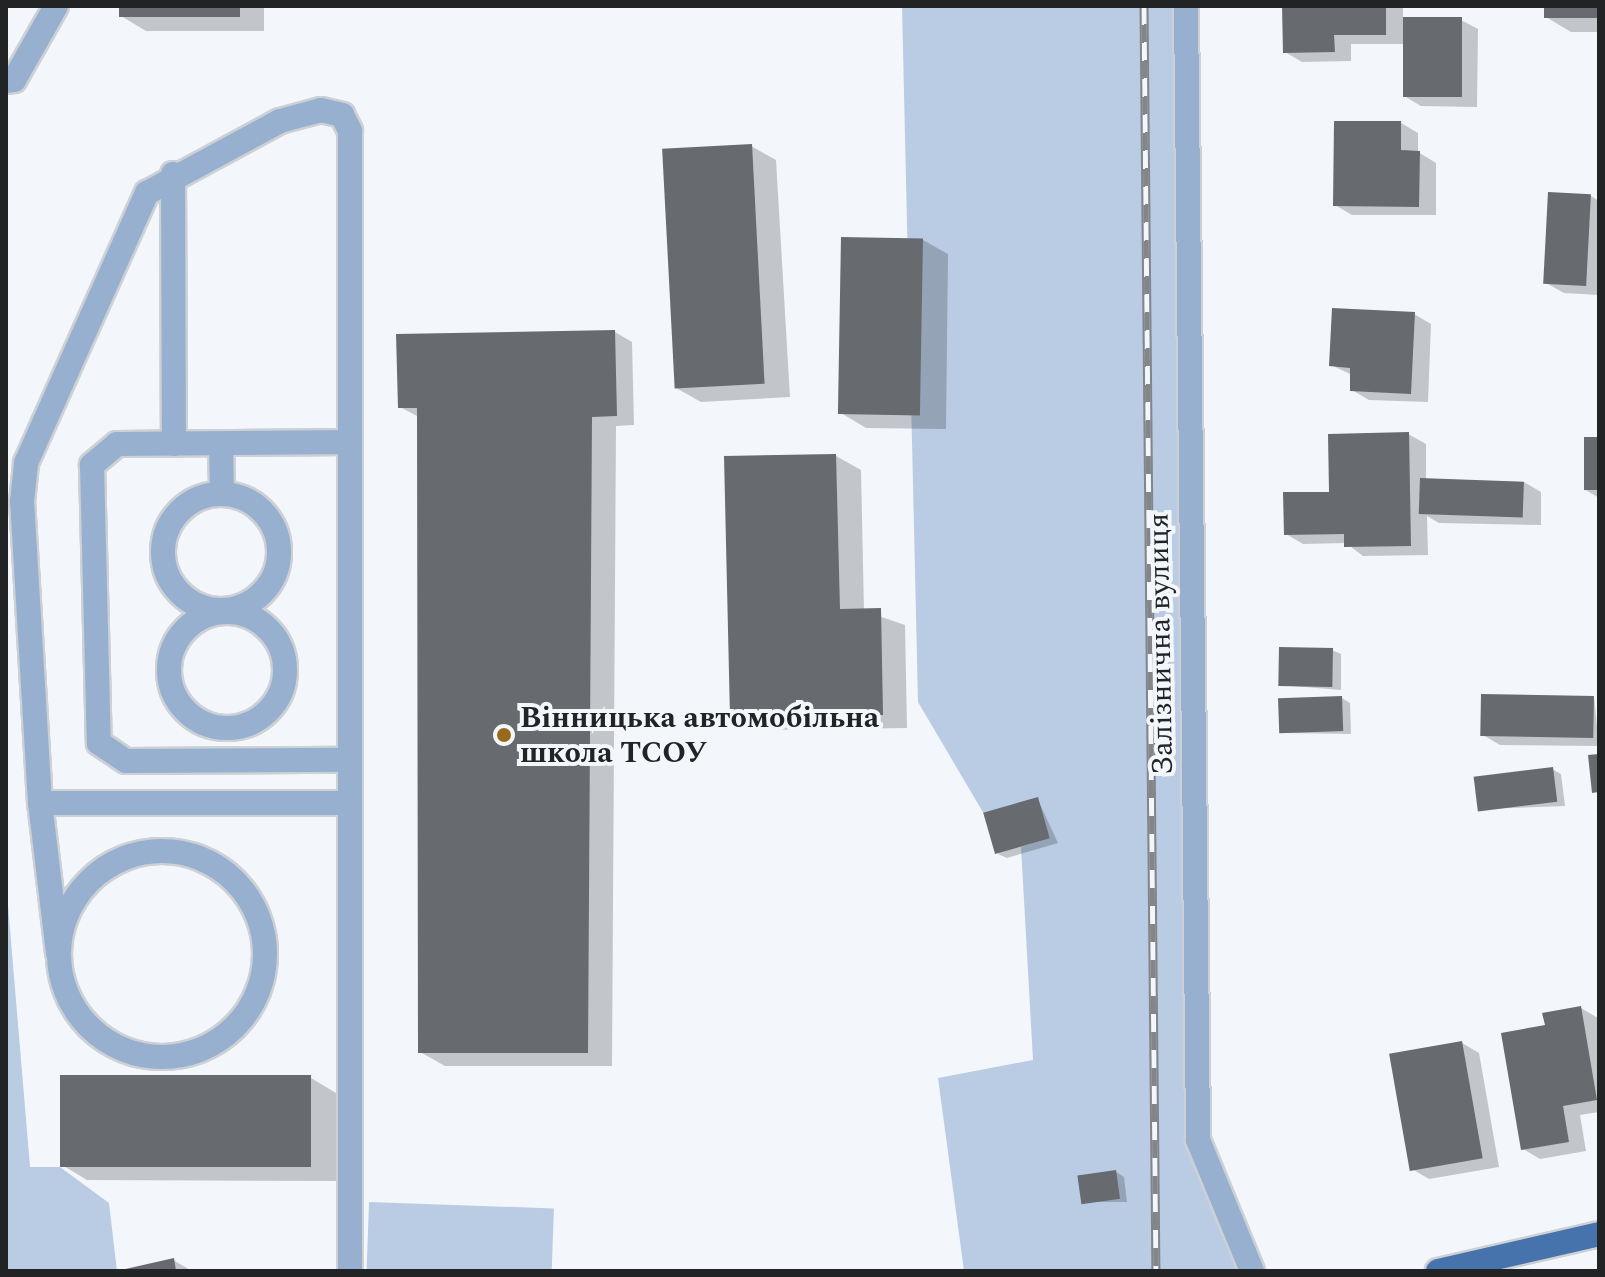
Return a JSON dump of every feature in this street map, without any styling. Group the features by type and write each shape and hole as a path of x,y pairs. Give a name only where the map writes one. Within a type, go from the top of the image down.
{"main road":[{"path":"1438,1271 1599,1234"}],"street":[{"path":"6,81 14,80 56,6"},
{"name":"Залізнична вулиця","path":"1186,6 1198,1140 1252,1271"},
{"path":"58,953 64,918 90,880 139,852 174,850 235,880 256,908 265,942 264,976 251,1008 200,1051 167,1057 103,1039 79,1016 58,953 40,803 22,480 137,207 173,174 301,113 342,115 350,131 350,1271"},
{"path":"173,174 174,444"},
{"path":"349,442 117,444 92,465 99,743 126,761 350,760"},
{"path":"221,444 222,493"},
{"path":"222,493 179,512 162,554 176,589 208,609 227,611 264,624 284,657 280,696 269,711 234,728 214,727 182,707 169,672 186,630 227,611 268,585 278,539 257,506 222,493"},
{"path":"40,803 349,803"}],"shaded area":[{"path":"902,6 1186,6 1198,1140 1252,1271 964,1271 938,1078 1033,1060 1021,847 1050,838 1038,798 984,814 918,702"},
{"path":"6,881 30,1167 60,1167 109,1203 117,1271 6,1271"},
{"path":"369,1202 554,1208 552,1271 367,1271"}],"building":[{"path":"119,6 240,6 240,17 119,17"},
{"path":"1282,6 1386,6 1386,35 1334,35 1335,52 1283,53"},
{"path":"1544,6 1599,6 1599,18 1544,18"},
{"path":"1403,17 1462,17 1462,97 1403,97"},
{"path":"1334,121 1401,121 1401,150 1420,151 1419,207 1333,206"},
{"path":"752,144 765,384 675,388 662,149"},
{"path":"1548,192 1591,194 1586,286 1543,284"},
{"path":"841,237 923,238 920,415 838,414"},
{"path":"1332,308 1415,312 1411,394 1350,391 1350,368 1329,366"},
{"name":"Вінницька автомобільна школа ТСОУ","path":"615,330 617,416 592,417 588,1053 418,1053 417,408 398,408 396,334"},
{"path":"1409,432 1411,546 1344,547 1344,534 1284,535 1283,492 1329,492 1328,434"},
{"path":"1584,437 1599,437 1599,490 1584,490"},
{"path":"836,454 840,609 881,608 883,715 730,717 724,456"},
{"path":"1420,478 1524,482 1523,518 1419,514"},
{"path":"1279,647 1333,648 1332,687 1278,686"},
{"path":"1481,694 1594,696 1593,738 1480,736"},
{"path":"1342,696 1343,731 1279,733 1278,698"},
{"path":"1599,754 1599,792 1592,793 1588,755"},
{"path":"1553,767 1557,802 1478,811 1474,777"},
{"path":"1038,797 1050,838 995,854 983,813"},
{"path":"1581,1006 1597,1100 1563,1106 1569,1142 1521,1150 1501,1033 1545,1025 1542,1013"},
{"path":"1462,1041 1483,1158 1410,1171 1389,1054"},
{"path":"60,1075 311,1075 311,1167 60,1167"},
{"path":"1116,1170 1120,1199 1081,1204 1077,1175"},
{"path":"174,1258 176,1271 121,1271 121,1270"}],"railway":[{"path":"1144,6 1156,1271"}],"place":[{"name":"Вінницька автомобільна школа ТСОУ","path":"504,735"}]}
